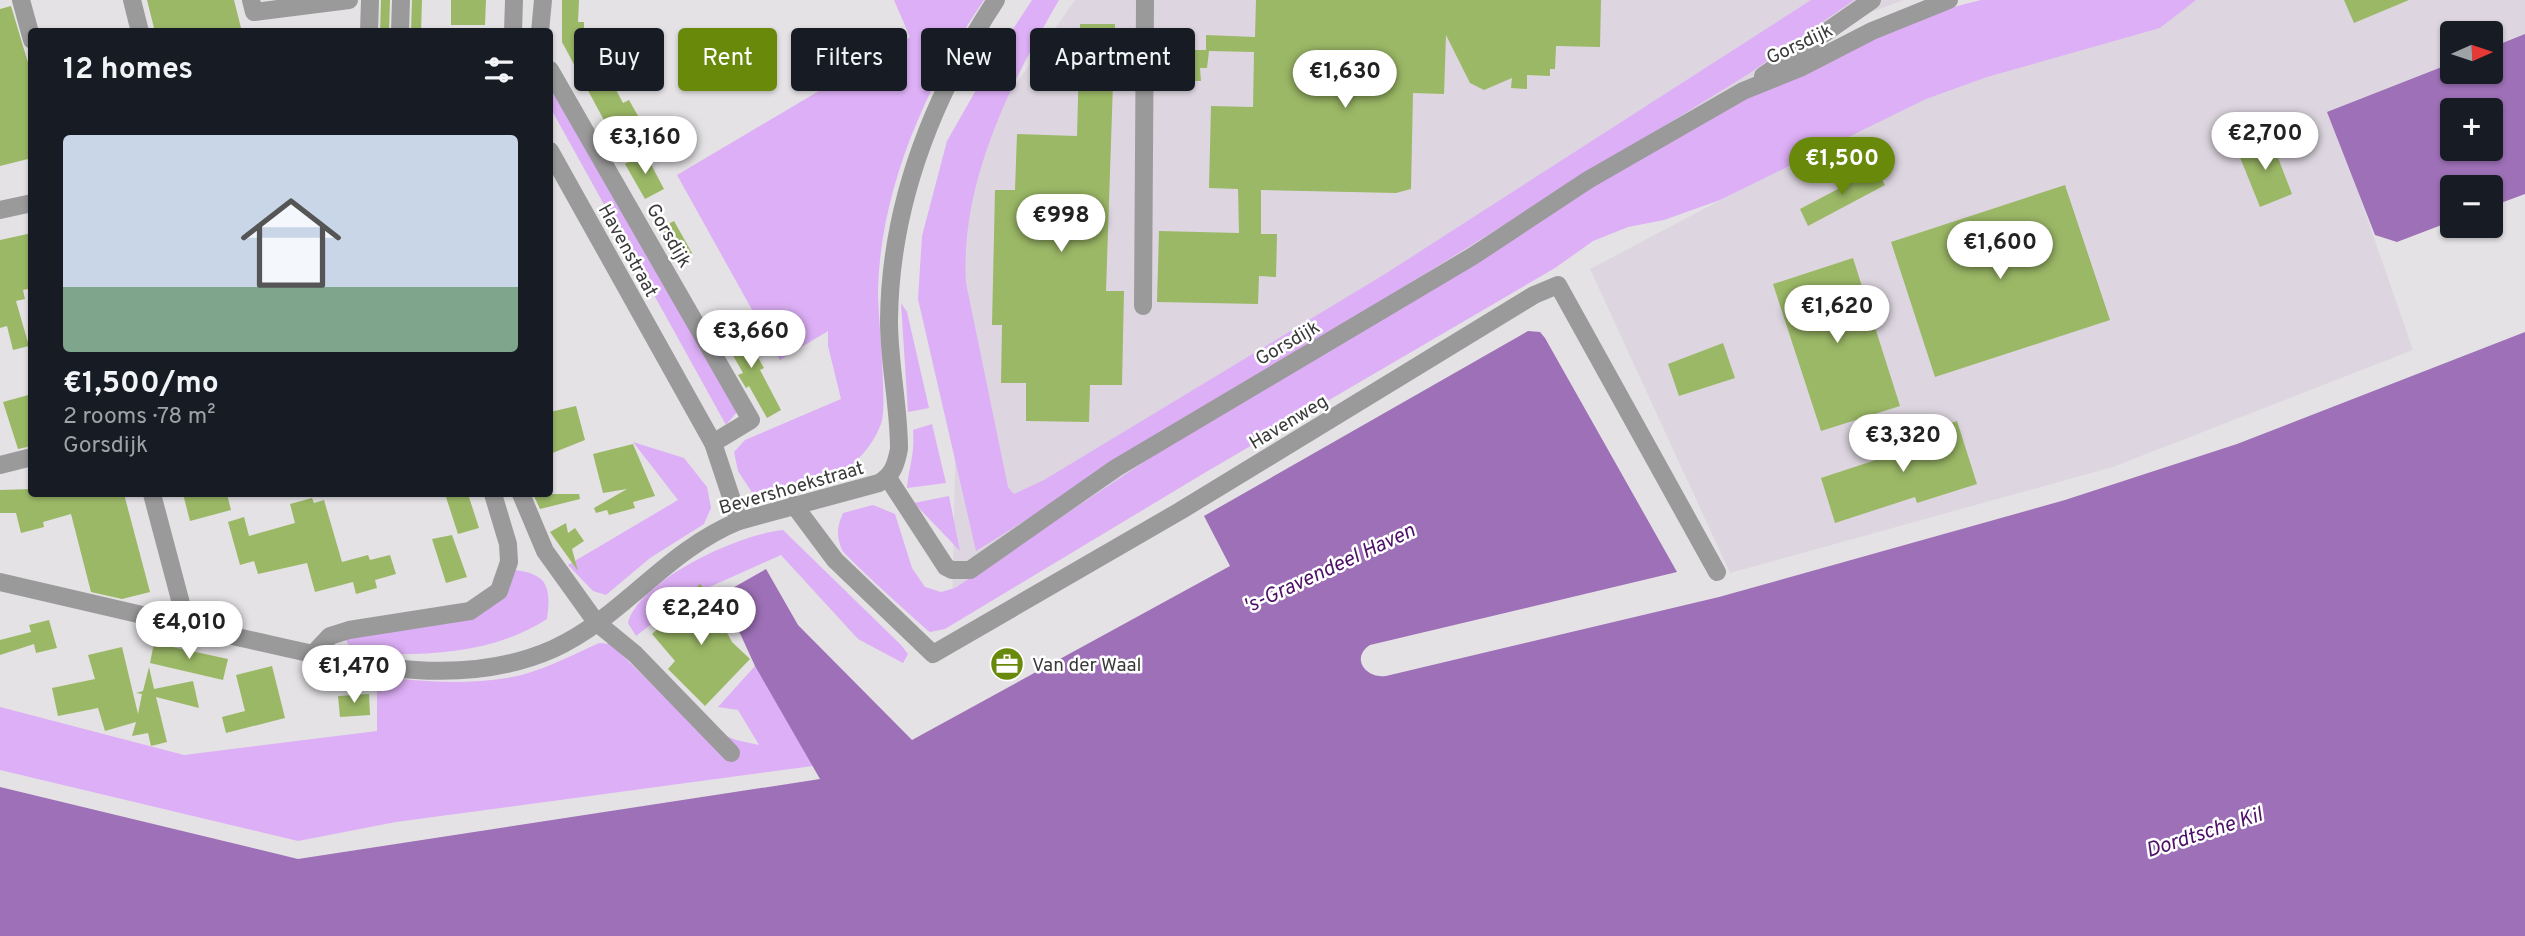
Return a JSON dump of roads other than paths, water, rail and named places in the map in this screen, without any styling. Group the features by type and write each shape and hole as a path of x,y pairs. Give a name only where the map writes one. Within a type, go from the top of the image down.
{"street":[{"path":"21,0 29,28"},
{"path":"132,0 139,28"},
{"path":"251,0 254,12 349,0"},
{"path":"369,28 370,0"},
{"path":"400,28 401,0"},
{"path":"513,28 514,0"},
{"path":"536,0 539,28"},
{"path":"540,28 543,0"},
{"path":"888,478 897,462 899,449 889,322 892,266 900,220 912,175 940,99 996,0"},
{"path":"1143,306 1145,0"},
{"name":"Gorsdijk","path":"888,478 946,567 952,570 970,570 1116,468 1462,262 1588,180 1743,91 1872,0"},
{"name":"Gorsdijk","path":"1743,91 1800,68 1914,12 1950,0"},
{"name":"Gorsdijk","path":"553,75 751,420 713,443"},
{"name":"Havenstraat","path":"553,156 713,443 739,521"},
{"path":"0,210 28,204"},
{"name":"Havenweg","path":"794,505 835,560 933,654 1180,511 1534,295 1558,285 1717,572"},
{"path":"0,465 28,458"},
{"name":"Bevershoekstraat","path":"0,582 314,653 415,670 491,668 553,648 596,622 690,545 739,521 865,487 888,478"},
{"path":"153,497 187,626"},
{"path":"314,653 330,636 349,629 470,611 491,598 505,580 509,562 508,544 494,497"},
{"path":"522,497 545,551 596,622 635,654 731,753"}],"water":[{"path":"2525,34 2525,194 2503,202 2503,175 2440,175 2440,226 2397,242 2375,235 2327,112 2440,68 2440,84 2503,84 2503,43"},
{"path":"1528,331 1540,332 1545,338 1677,572 1370,645 1364,650 1361,661 1372,674 1386,676 1719,597 2065,500 2237,444 2525,332 2525,936 0,936 0,787 298,859 820,779 755,666 722,594 766,569 798,625 912,740 1230,566 1204,516"}],"place":[{"name":"Van der Waal","path":"1007,664"}],"water label":[{"name":"'s-Gravendeel Haven","path":"1329,568"},
{"name":"Dordtsche Kil","path":"2204,832"}]}
